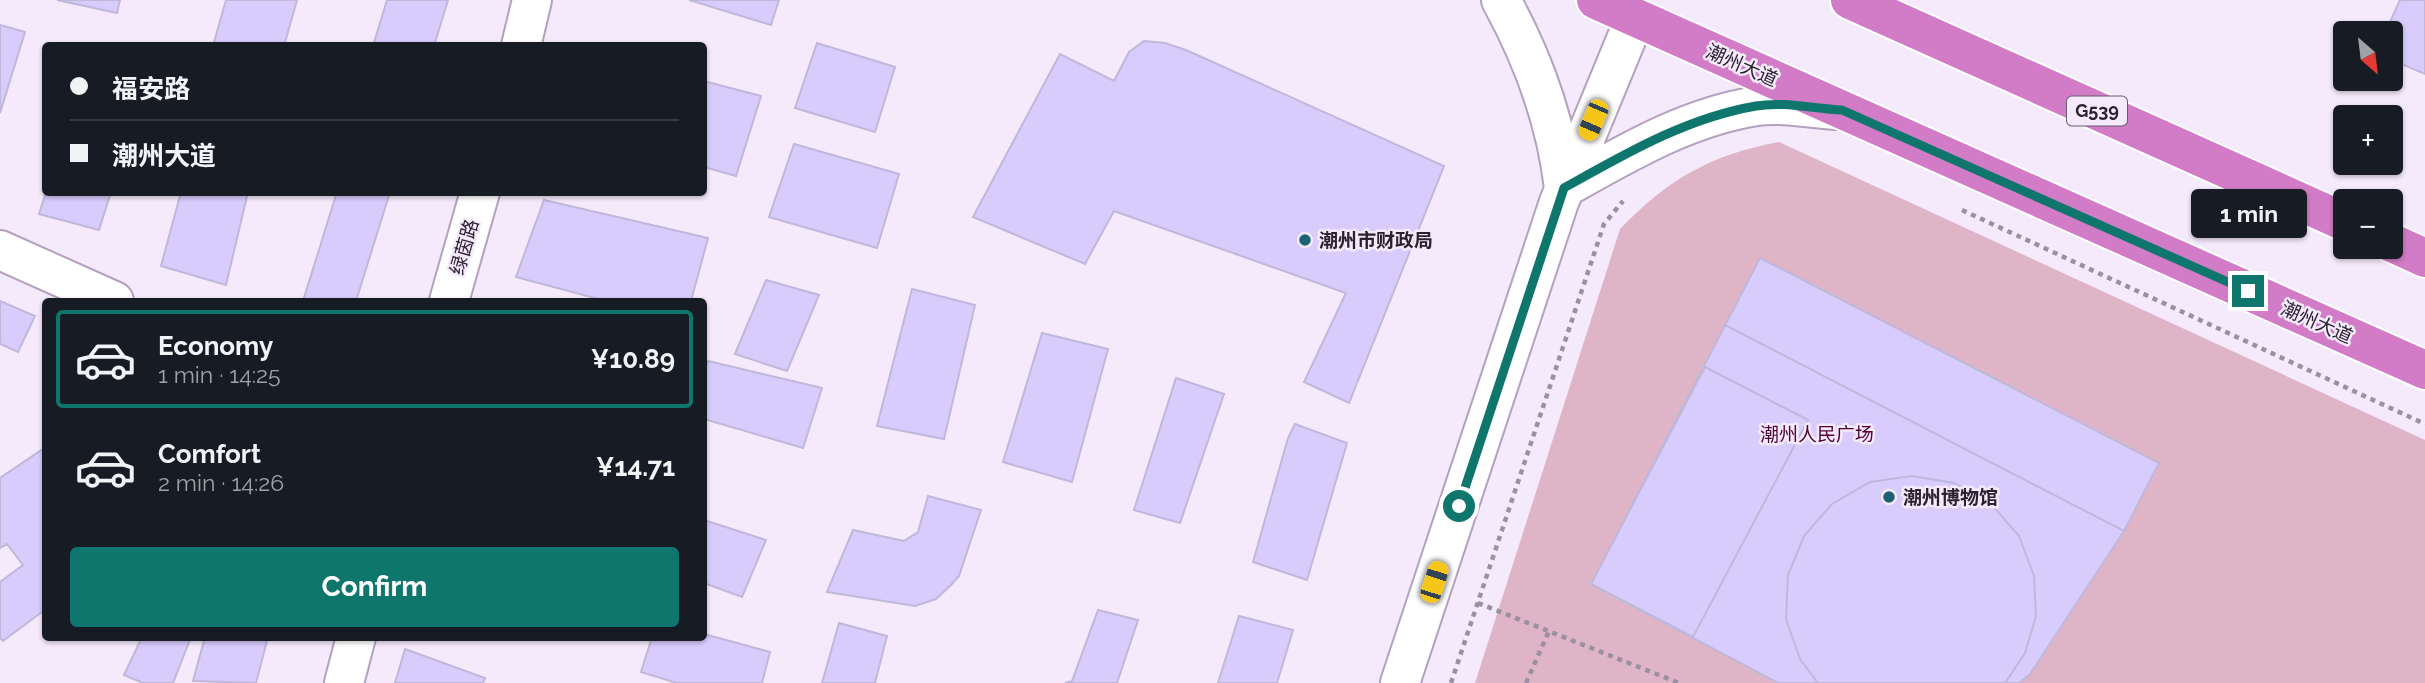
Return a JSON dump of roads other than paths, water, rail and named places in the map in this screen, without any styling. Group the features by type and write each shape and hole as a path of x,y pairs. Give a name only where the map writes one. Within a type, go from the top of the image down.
{"highway":[{"name":"潮州大道","path":"1596,0 2425,370"},
{"name":"G539","path":"1850,0 1898,13 2333,216"},
{"path":"2403,248 2425,258"}],"street":[{"path":"522,42 532,0"},
{"path":"1501,0 1522,38 1542,87 1553,121 1564,188"},
{"path":"1400,683 1564,188 1636,18"},
{"path":"1564,188 1650,139 1706,119 1757,106 1796,105 1842,110"},
{"name":"绿茵路","path":"450,298 479,196"},
{"path":"0,250 107,298"},
{"path":"344,683 355,641"}],"place":[{"name":"潮州市财政局","path":"1305,240"},
{"name":"潮州博物馆","path":"1889,497"}],"park label":[{"name":"潮州人民广场","path":"1817,434"}]}
